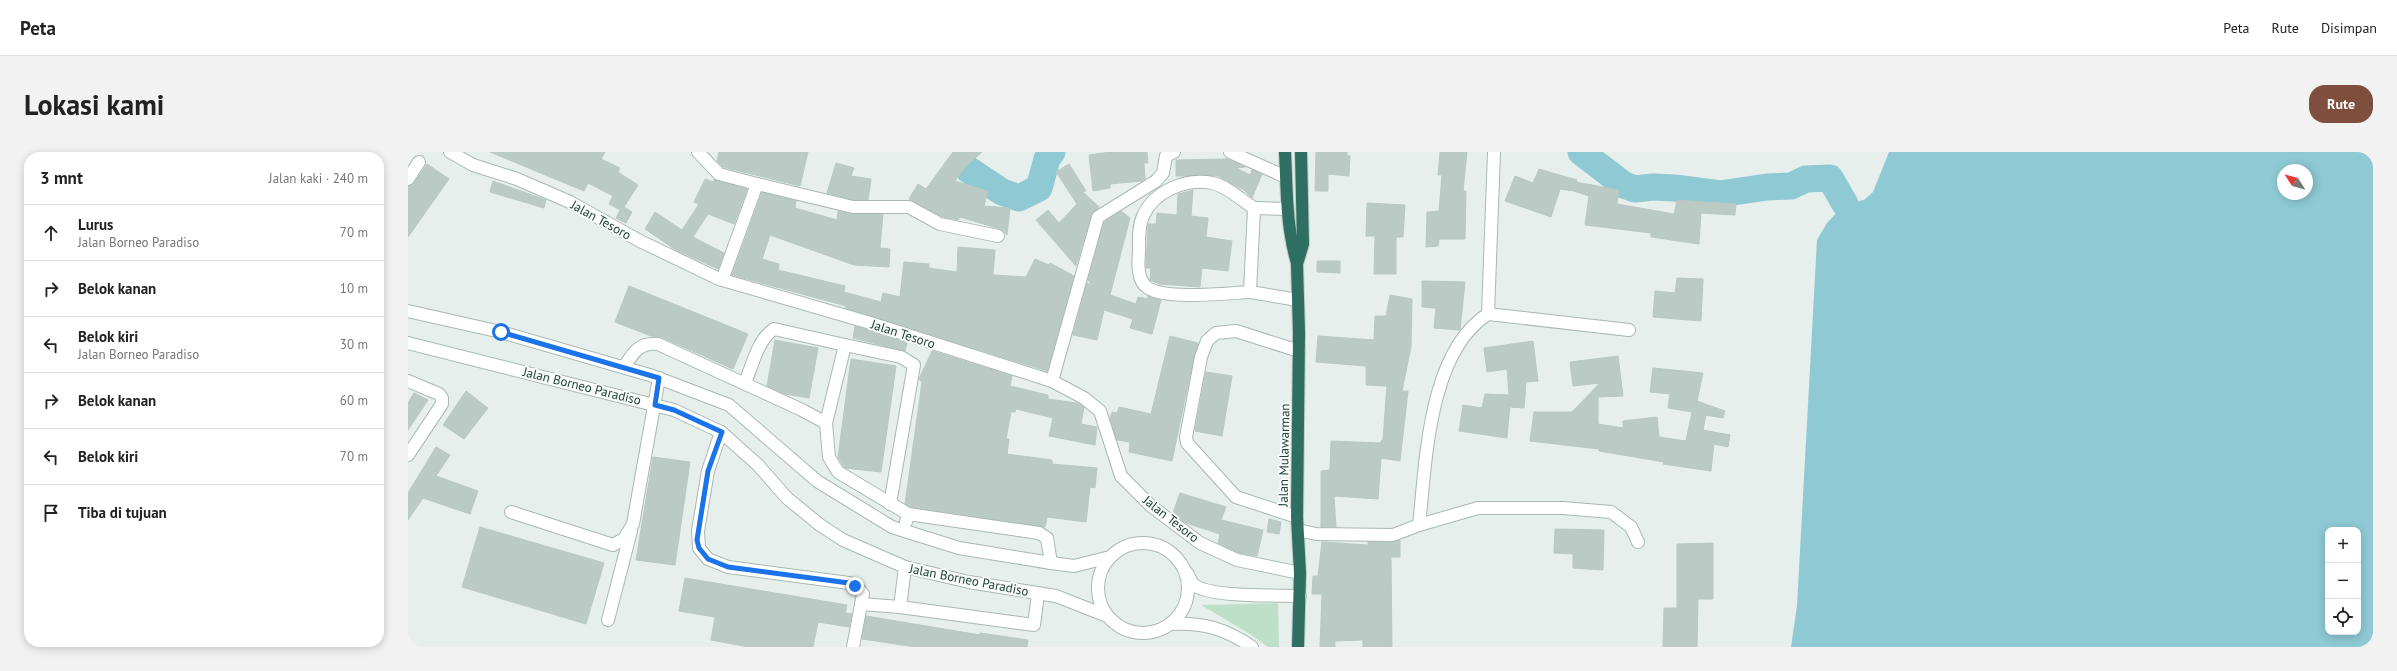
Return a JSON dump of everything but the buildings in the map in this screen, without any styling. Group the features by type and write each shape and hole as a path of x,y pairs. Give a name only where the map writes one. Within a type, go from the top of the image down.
{"highway":[{"name":"Jalan Mulawarman","path":"1285,152 1287,210 1291,241 1297,264 1298,300 1299,351 1297,517 1300,573 1298,647"},
{"name":"Jalan Mulawarman","path":"1297,264 1303,244 1301,152"}],"street":[{"name":"Jalan Tesoro","path":"450,152 473,165 517,179 570,202 640,241 722,280 867,322 1052,381 1084,398 1100,411 1120,476 1158,510 1200,543 1237,560 1300,573"},
{"path":"698,152 720,174 853,207 909,207 940,224 998,236"},
{"path":"1052,381 1098,217 1156,181 1163,173 1166,156 1174,152"},
{"path":"1230,152 1286,176"},
{"path":"1488,314 1494,152"},
{"path":"408,179 419,162"},
{"path":"1287,210 1254,208 1220,186 1212,183 1177,186 1159,197 1147,208 1142,217 1138,265 1142,282 1152,290 1186,295 1250,292 1298,300"},
{"path":"722,280 757,184"},
{"path":"1250,292 1254,208"},
{"path":"408,311 501,332 624,367 659,378 729,405 817,481 892,527 959,548 1051,563 1074,566 1110,558"},
{"path":"1419,525 1432,418 1445,368 1477,321 1488,314 1629,330"},
{"path":"745,383 763,339 768,332 774,329 901,357 910,361 916,368 890,504"},
{"path":"1297,517 1236,496 1187,443 1186,437 1201,357 1207,341 1216,332 1236,331 1299,351"},
{"name":"Jalan Borneo Paradiso","path":"408,343 674,410 722,432 758,465 787,498 820,525 843,540 905,567 1038,594 1056,596 1107,616"},
{"path":"624,367 635,350 644,344 658,344 802,410 826,424"},
{"path":"845,345 826,424 829,457 838,472 908,514 1040,533 1047,538 1051,563"},
{"path":"608,620 632,524 659,378"},
{"path":"408,381 439,394 442,398 442,404 408,455"},
{"path":"722,432 708,471 698,535 699,548 708,559 728,567 849,583 859,589 863,594 852,647"},
{"path":"1298,530 1316,534 1393,535 1419,525 1478,508 1563,508 1611,512 1631,527 1638,542"},
{"path":"511,512 613,545 624,539 632,524"},
{"path":"903,530 908,514"},
{"path":"1186,572 1188,583 1187,600 1179,616 1171,624 1159,631 1144,634 1130,632 1117,626 1107,616 1100,602 1098,586 1102,571 1110,558 1122,548 1137,543 1152,544 1166,549 1178,559 1186,572 1194,585 1214,592 1241,595 1300,596"},
{"path":"900,607 905,567"},
{"path":"861,604 900,607 1034,625 1038,594"},
{"path":"1171,624 1202,623 1214,626 1238,637 1252,647"}],"green space":[{"path":"1278,603 1279,647 1268,647 1250,634 1201,605"}],"water":[{"path":"1889,152 2373,152 2373,647 1791,647 1797,606 1817,240 1827,223 1845,204 1864,200 1873,192"}],"waterway":[{"path":"969,170 1002,192 1019,198 1039,188 1047,159 1052,152"},
{"path":"1581,152 1624,185 1635,189 1653,187 1675,188 1720,194 1767,187 1791,186 1806,179 1830,178 1845,204"}],"route":[{"path":"501,332 659,378 655,405 674,410 722,432 708,471 698,530 697,540 699,548 708,559 728,567 849,583 855,586"}]}
